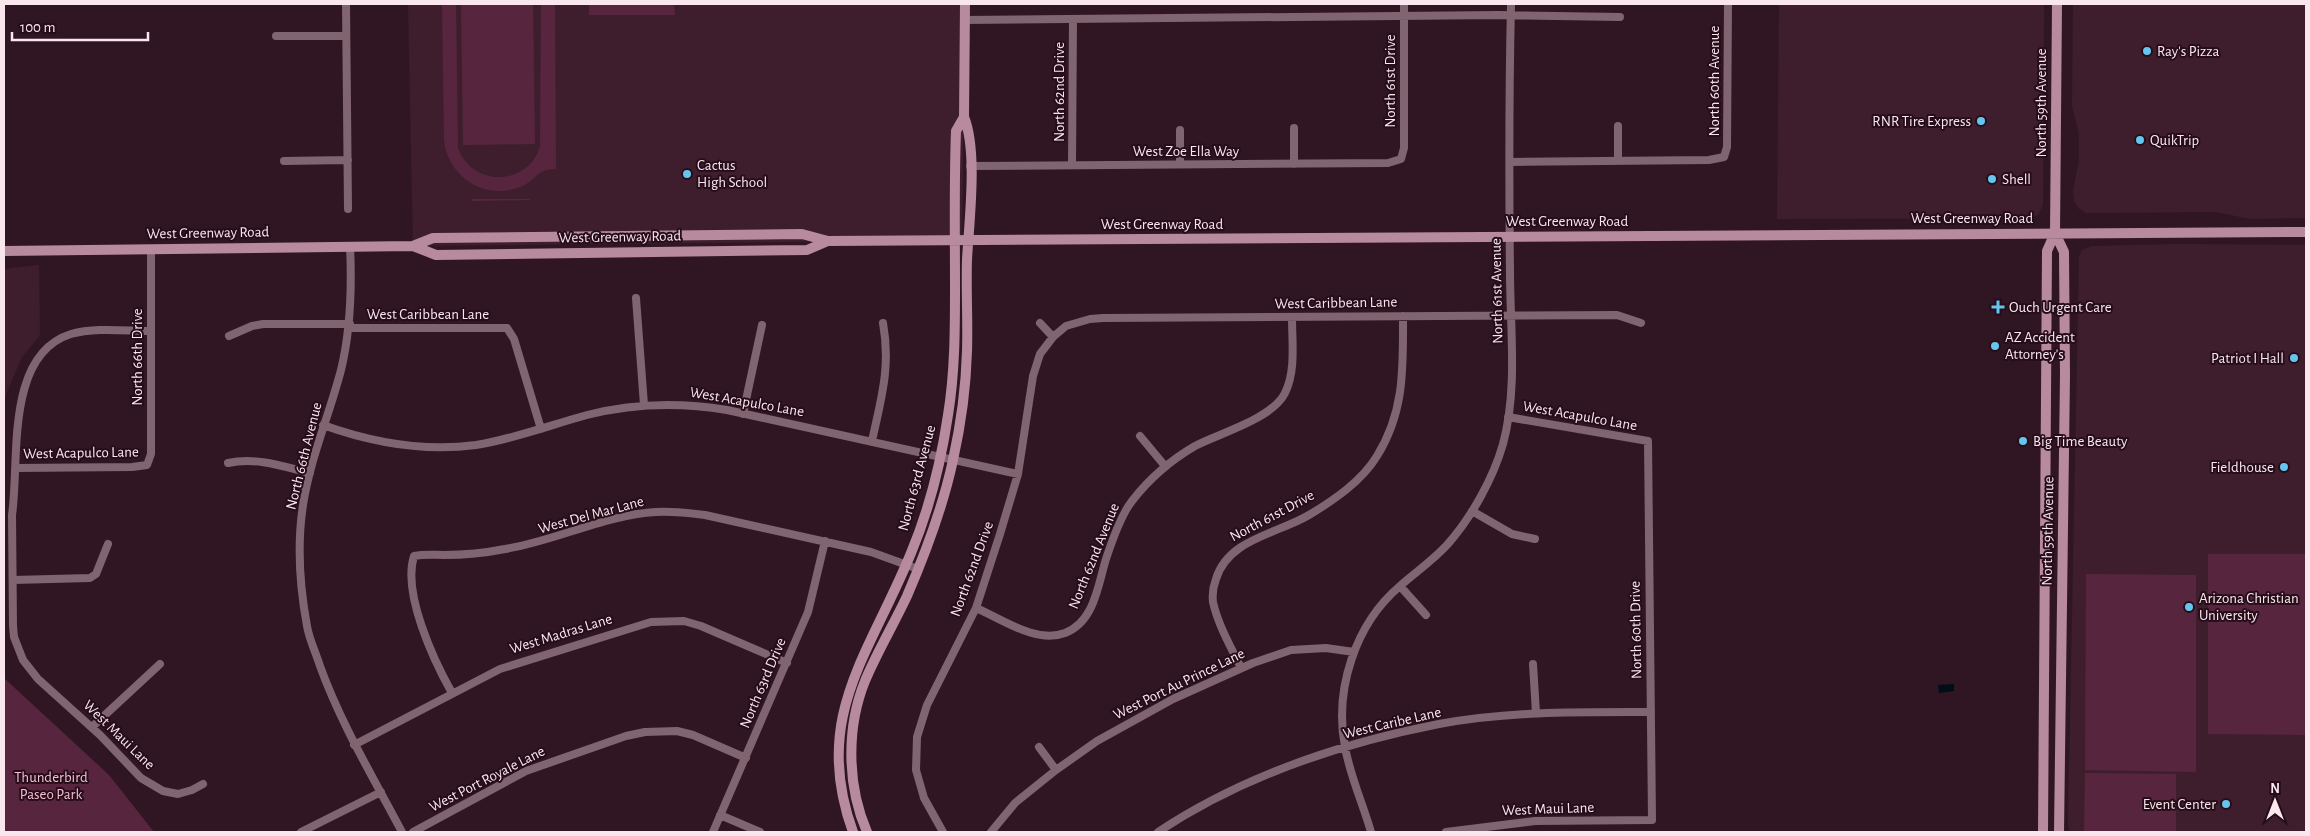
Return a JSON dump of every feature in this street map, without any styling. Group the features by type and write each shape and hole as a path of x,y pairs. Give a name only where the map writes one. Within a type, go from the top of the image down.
{"main road":[{"name":"North 63rd Avenue","path":"867,832 859,810 853,778 852,751 857,707 869,673 918,569 935,524 953,460 966,366 970,131 964,117 964,4"},
{"name":"North 59th Avenue","path":"2043,832 2046,340 2048,251 2055,233 2056,4"},
{"name":"North 63rd Avenue","path":"853,832 846,811 840,775 839,748 844,704 854,673 906,564 926,508 940,457 949,413 953,371 956,131 964,117"},
{"name":"West Greenway Road","path":"4,251 414,246 434,238 802,234 828,241 2306,232"},
{"name":"North 59th Avenue","path":"2055,233 2064,252 2065,340 2059,832"},
{"path":"611,253 617,237"},
{"name":"West Greenway Road","path":"414,246 436,255 611,253 807,250 828,241"},
{"path":"2046,340 2065,340"},
{"path":"2046,415 2065,414"}],"street":[{"path":"346,4 348,209"},
{"name":"North 61st Drive","path":"1401,158 1404,148 1404,4"},
{"name":"North 61st Avenue","path":"1371,832 1345,748 1342,716 1346,676 1354,652 1382,605 1400,586 1424,568 1449,543 1472,511 1493,470 1503,444 1508,417 1511,384 1511,4"},
{"name":"North 60th Avenue","path":"1618,161 1709,160 1724,158 1727,147 1728,4"},
{"path":"964,20 1620,17"},
{"name":"North 62nd Drive","path":"1072,164 1073,19"},
{"path":"276,36 346,36"},
{"path":"1510,162 1618,161 1618,126"},
{"path":"1294,128 1294,164"},
{"path":"1180,130 1180,164"},
{"name":"West Zoe Ella Way","path":"970,166 1388,163 1401,158"},
{"path":"284,161 348,160"},
{"name":"North 66th Avenue","path":"350,246 350,326 340,372 310,473 303,506 300,552 307,628 329,690 354,745 402,832"},
{"name":"North 66th Drive","path":"147,464 151,454 151,248"},
{"path":"636,298 644,405"},
{"name":"West Caribbean Lane","path":"1053,337 1066,326 1090,319 1617,315 1641,323"},
{"name":"North 61st Drive","path":"1241,668 1221,625 1213,601 1213,589 1223,561 1235,550 1308,516 1346,490 1376,457 1396,420 1400,396 1403,316"},
{"name":"North 62nd Avenue","path":"976,608 1038,635 1066,633 1081,622 1098,592 1107,556 1130,503 1165,466 1195,446 1277,406 1289,383 1292,318"},
{"path":"872,441 886,373 887,348 883,323"},
{"path":"1040,323 1053,337"},
{"name":"West Caribbean Lane","path":"229,336 252,326 263,324 507,328 514,339 541,429"},
{"path":"743,414 762,325"},
{"name":"West Maui Lane","path":"151,331 79,332 59,340 43,354 30,376 21,398 16,468 12,554 13,626 17,648 30,669 92,727 141,778 163,791 178,794 203,784"},
{"name":"North 62nd Drive","path":"943,832 924,798 916,770 917,737 927,705 976,608 1018,474 1033,376 1040,354 1053,337"},
{"name":"West Acapulco Lane","path":"323,425 389,444 439,448 493,442 606,411 644,405 691,405 872,441 1018,474"},
{"name":"West Acapulco Lane","path":"1508,417 1648,441"},
{"path":"1140,436 1165,466"},
{"name":"North 60th Drive","path":"1648,441 1652,820"},
{"path":"228,463 245,459 257,460 310,473"},
{"name":"West Acapulco Lane","path":"16,468 132,467 147,464"},
{"path":"1472,511 1512,534 1535,539"},
{"name":"West Del Mar Lane","path":"452,693 437,667 421,626 412,572 414,556 426,553 468,554 505,549 534,543 622,517 655,512 705,515 825,541 871,552 918,569"},
{"name":"North 63rd Drive","path":"713,832 808,612 825,541"},
{"path":"4,543 13,543"},
{"path":"13,580 90,578 96,574 108,544"},
{"path":"4,554 12,554"},
{"path":"1400,586 1426,616"},
{"name":"West Madras Lane","path":"354,745 452,693 518,661 651,622 684,621 702,626 787,662"},
{"name":"West Port Au Prince Lane","path":"991,832 1015,803 1056,770 1140,716 1241,668 1291,650 1326,648 1354,652"},
{"path":"92,727 160,664"},
{"path":"1533,664 1536,713"},
{"name":"West Caribe Lane","path":"1158,832 1240,788 1287,767 1345,748 1440,724 1536,713 1651,712"},
{"name":"West Port Royale Lane","path":"412,832 537,766 645,732 677,731 693,735 746,758"},
{"path":"1040,747 1056,770"},
{"path":"301,832 381,792"},
{"path":"720,816 760,832"},
{"name":"West Maui Lane","path":"1446,832 1535,821 1652,820"}],"shaded area":[{"name":"Cactus High School","path":"408,4 965,4 962,240 413,246"},
{"path":"1779,4 2044,4 2043,205 2038,215 2028,218 1777,219"},
{"path":"2073,4 2306,4 2306,218 2250,219 2216,212 2086,213 2078,208 2074,201 2073,190 2079,161 2079,134 2072,106"},
{"name":"Arizona Christian University","path":"2178,244 2306,245 2306,832 2070,832 2068,824 2079,257 2082,250 2092,246"},
{"path":"39,265 40,335 22,357 4,399 4,269"},
{"path":"1954,684 1954,691 1939,693 1938,685"}],"green space":[{"path":"442,4 456,4 458,148 465,161 475,170 499,177 512,175 524,170 533,160 540,147 541,4 555,4 556,169 549,169 540,173 520,187 507,191 494,191 470,183 453,165 447,153 444,140"},
{"path":"461,4 533,4 535,144 463,145"},
{"path":"589,4 674,4 675,15 589,15"},
{"path":"472,199 530,199 530,200 472,201"},
{"path":"2208,554 2306,554 2306,735 2208,734"},
{"path":"2086,574 2196,575 2196,772 2085,770"},
{"name":"Thunderbird Paseo Park","path":"4,678 109,775 154,832 4,832"},
{"path":"2085,773 2176,774 2176,832 2084,832"}],"place":[{"name":"Ray's Pizza","path":"2147,51"},
{"name":"RNR Tire Express","path":"1981,121"},
{"name":"QuikTrip","path":"2140,140"},
{"name":"Cactus High School","path":"687,174"},
{"name":"Shell","path":"1992,179"},
{"name":"Ouch Urgent Care","path":"1998,307"},
{"name":"AZ Accident Attorney's","path":"1995,346"},
{"name":"Patriot I Hall","path":"2294,358"},
{"name":"Big Time Beauty","path":"2023,441"},
{"name":"Fieldhouse","path":"2284,467"},
{"name":"Arizona Christian University","path":"2189,607"},
{"name":"Event Center","path":"2226,804"}]}
